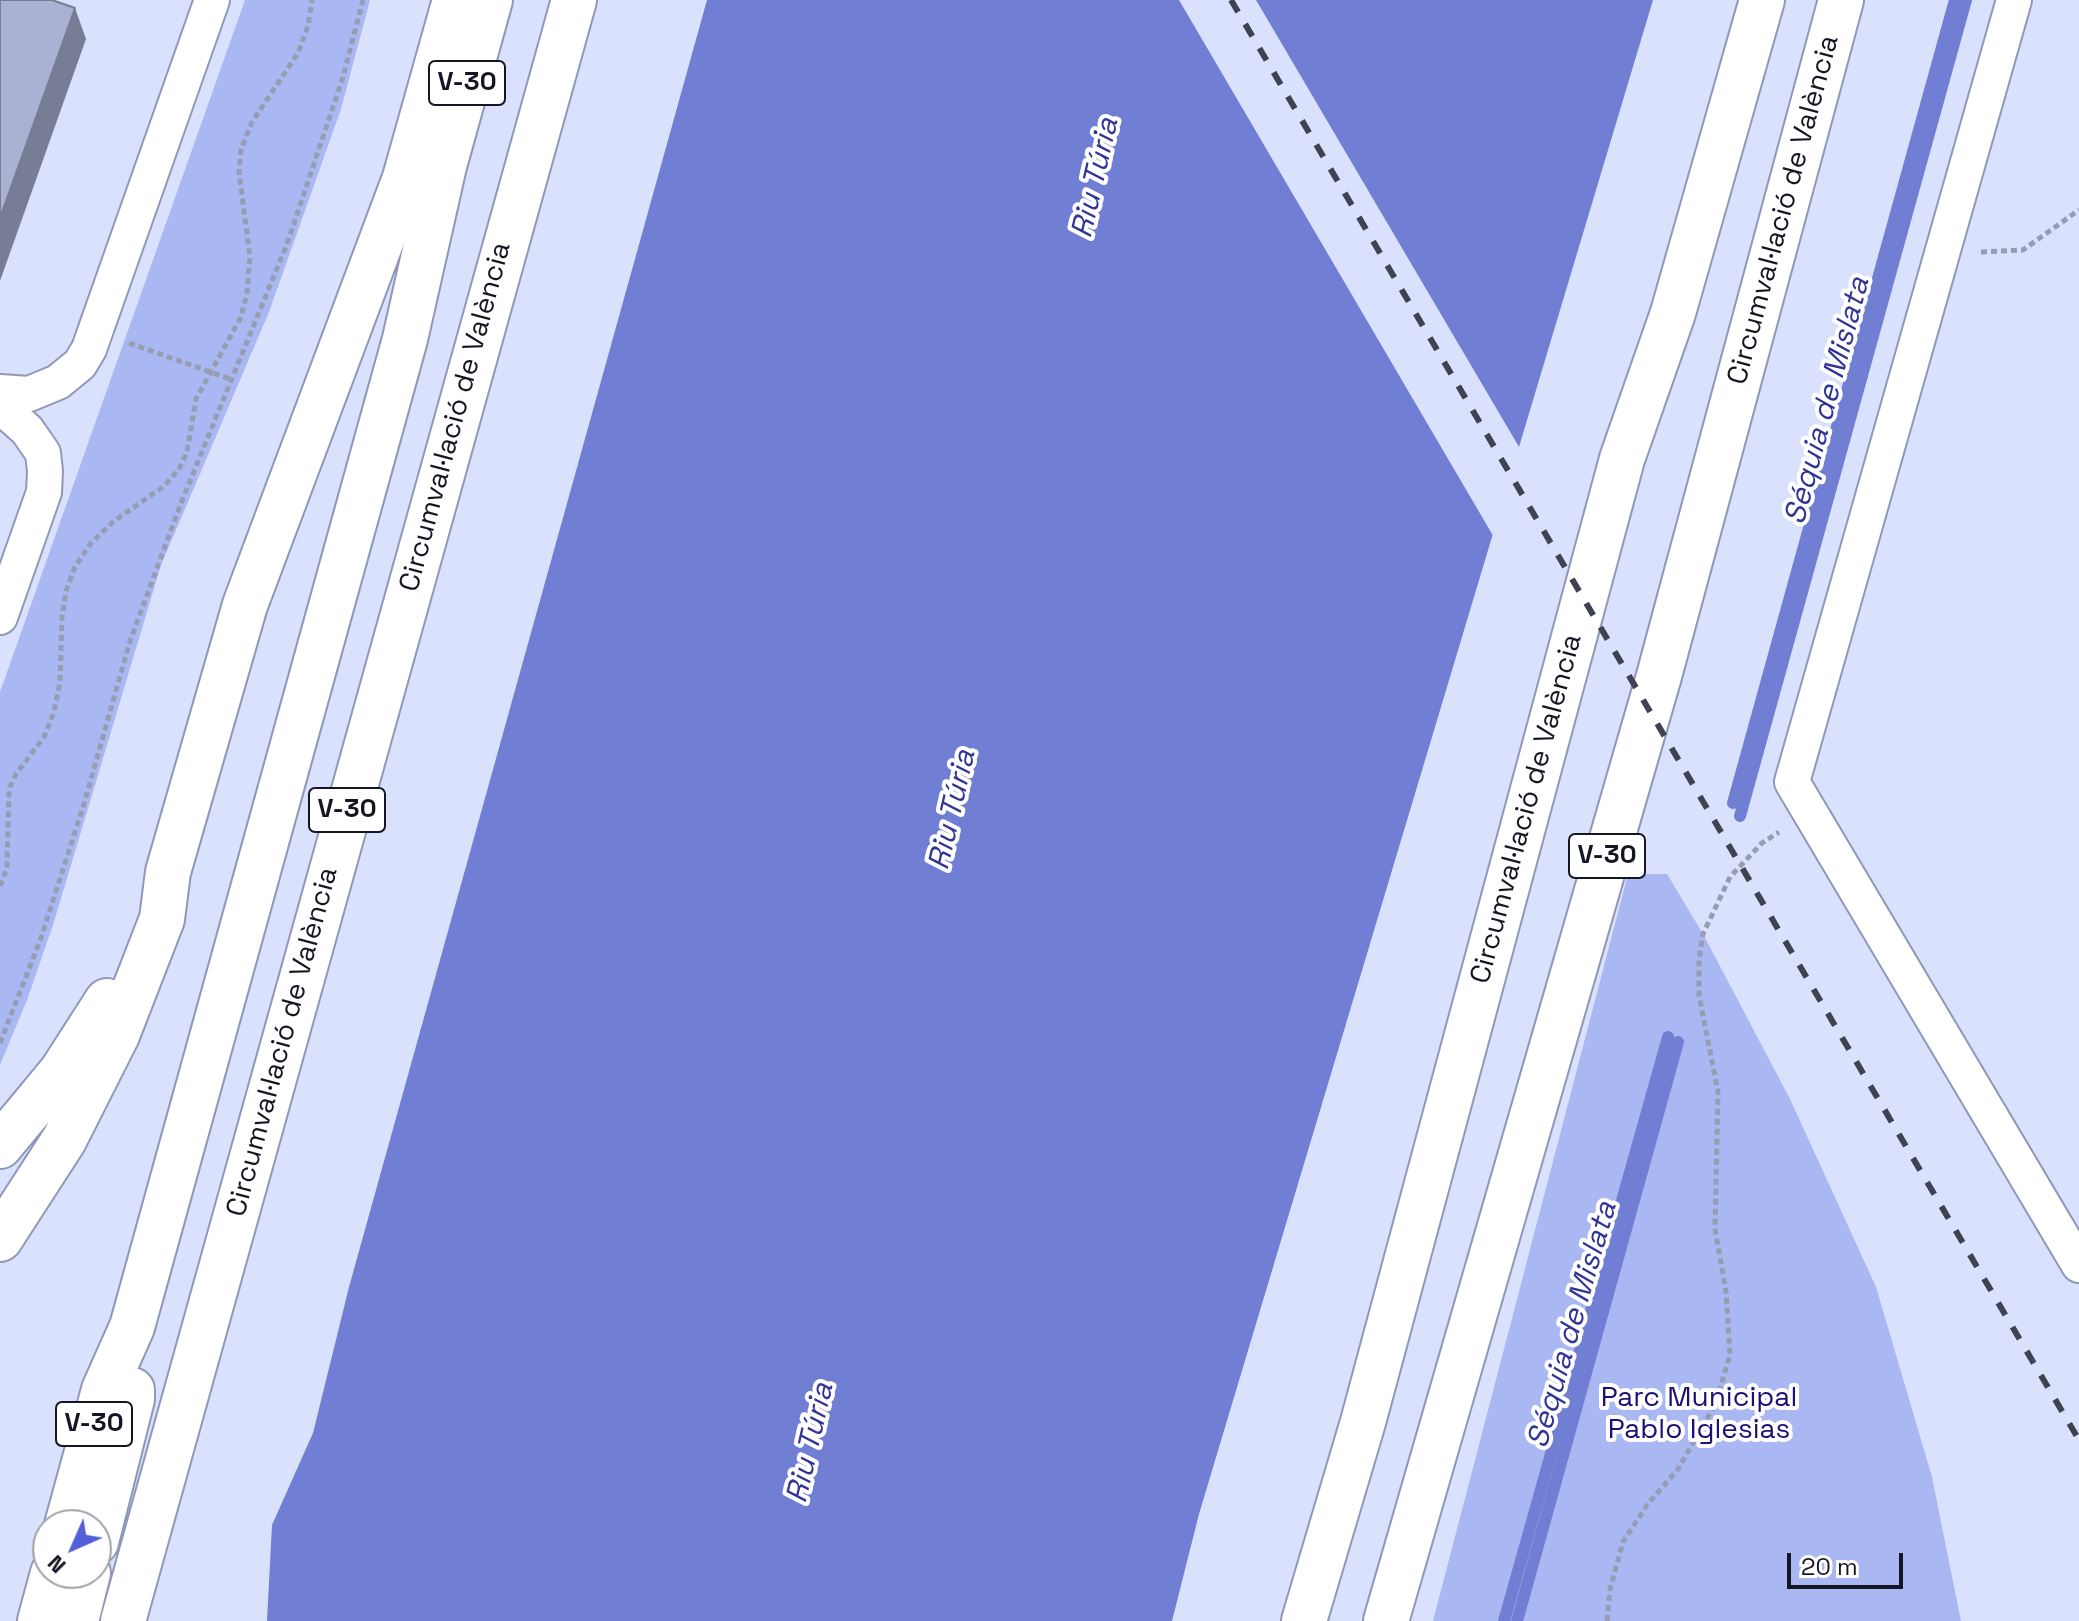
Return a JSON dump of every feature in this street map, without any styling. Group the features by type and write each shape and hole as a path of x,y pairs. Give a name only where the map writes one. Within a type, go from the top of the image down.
{"highway":[{"path":"0,1239 64,1140 117,1035 162,919 168,872 245,605 405,178 455,0"},
{"name":"V-30","path":"71,1509 104,1390 132,1327 405,339 444,166 490,0"},
{"name":"Circumval·lació de València","path":"123,1621 574,0"},
{"name":"Circumval·lació de València","path":"1304,1621 1363,1422 1622,459 1673,313 1762,0"},
{"name":"Circumval·lació de València","path":"1386,1621 1659,676 1841,0"},
{"path":"0,1146 62,1071 105,1004 145,913 168,872"},
{"path":"104,1509 132,1399 132,1327"},
{"path":"40,1621 49,1589"},
{"path":"76,1621 84,1589"}],"street":[{"path":"0,392 29,394 58,382 80,364 89,349 212,0"},
{"path":"2014,0 1792,782 2079,1265"},
{"path":"0,406 27,430 43,453 45,471 44,492 0,617"}],"path":[{"path":"0,886 7,868 9,789 16,774 44,737 54,712 61,667 62,617 66,591 75,567 91,543 114,521 163,487 179,469 187,452 196,399 241,317 250,257 239,172 241,149 252,122 298,53 308,26 312,0"},
{"path":"0,1043 41,938 84,804 130,641 181,503 287,244 343,77 363,0"},
{"path":"1947,238 1983,253 2023,250 2079,210"},
{"path":"124,341 233,380"},
{"path":"1607,1621 1610,1589 1623,1542 1647,1505 1678,1469 1715,1405 1730,1355 1726,1291 1715,1229 1718,1092 1699,995 1703,934 1730,877 1762,843 1811,813"}],"green space":[{"path":"245,0 370,0 341,109 269,312 161,565 53,925 0,1065 0,692"},
{"name":"Parc Municipal Pablo Iglesias","path":"1628,874 1667,874 1703,934 1790,1099 1876,1287 1932,1477 1961,1621 1433,1621"}],"water":[{"name":"Riu Túria","path":"707,0 1653,0 1199,1514 1172,1621 267,1621 272,1525 313,1433 349,1287"}],"pier":[{"path":"1179,0 1256,0 1522,452 1495,539"}],"building":[{"path":"0,0 52,0 75,8 0,218"}],"waterway":[{"path":"1733,803 1955,0"},
{"name":"Séquia de Mislata","path":"1740,816 1966,0"},
{"path":"1504,1621 1668,1037"},
{"name":"Séquia de Mislata","path":"1517,1621 1678,1042"}],"railway":[{"path":"1231,0 2079,1440"}]}
